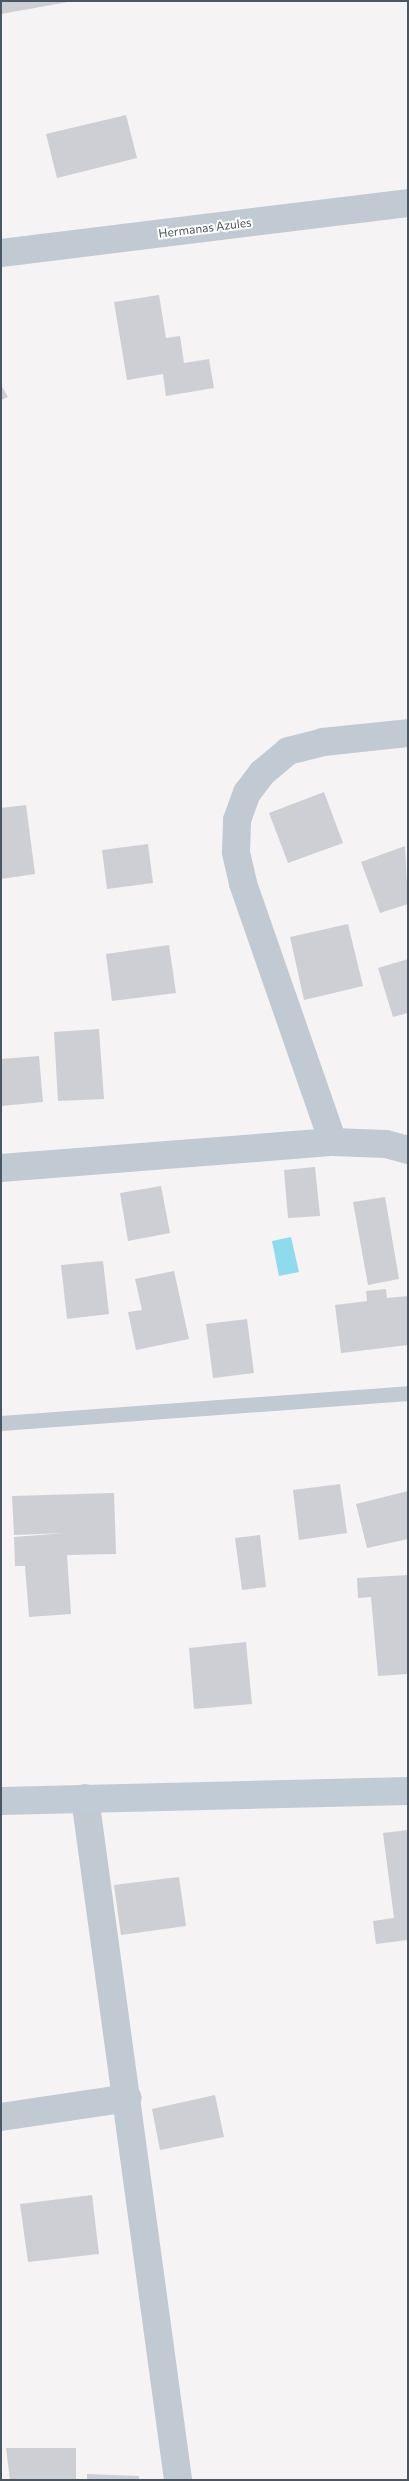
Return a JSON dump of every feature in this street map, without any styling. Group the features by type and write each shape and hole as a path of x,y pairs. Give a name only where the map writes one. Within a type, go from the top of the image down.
{"street":[{"name":"Hermanas Azules","path":"1,253 408,203"},
{"path":"333,1142 242,883 236,852 237,820 247,793 262,773 288,751 324,742 408,733"},
{"path":"1,1168 333,1142 386,1144 408,1150"},
{"path":"1,1801 408,1791"},
{"path":"84,1798 128,2098 178,2480"},
{"path":"1,2117 128,2098"}],"lane":[{"path":"1,1423 408,1393"}],"water":[{"path":"291,1237 299,1272 279,1276 272,1241"}],"building":[{"path":"1,1 68,1 68,2 1,14"},
{"path":"126,115 137,158 57,178 46,134"},
{"path":"159,295 166,338 180,336 184,363 209,359 214,388 166,396 163,374 127,380 114,302"},
{"path":"1,385 8,397 1,400"},
{"path":"324,792 343,843 288,863 269,813"},
{"path":"26,805 35,874 1,879 1,808"},
{"path":"148,844 153,883 107,889 102,850"},
{"path":"405,846 408,904 380,913 361,862"},
{"path":"348,924 363,986 304,1000 290,937"},
{"path":"169,945 176,993 112,1001 106,954"},
{"path":"408,959 408,1013 393,1017 378,968"},
{"path":"99,1029 104,1099 58,1101 54,1032"},
{"path":"39,1056 43,1102 1,1106 1,1059"},
{"path":"315,1167 320,1216 288,1218 284,1170"},
{"path":"161,1186 170,1233 128,1241 120,1193"},
{"path":"385,1197 399,1279 368,1285 353,1202"},
{"path":"103,1261 109,1314 67,1319 61,1265"},
{"path":"174,1271 189,1339 136,1350 128,1312 142,1310 135,1279"},
{"path":"386,1289 387,1298 408,1296 408,1345 341,1353 335,1305 367,1301 366,1291"},
{"path":"247,1319 254,1373 213,1378 206,1324"},
{"path":"340,1484 347,1533 299,1540 293,1490"},
{"path":"408,1491 408,1539 367,1548 356,1504"},
{"path":"114,1493 116,1554 67,1555 71,1614 29,1617 25,1566 15,1566 14,1537 66,1533 14,1535 12,1496"},
{"path":"260,1535 266,1587 242,1590 235,1538"},
{"path":"408,1575 408,1674 378,1676 371,1597 358,1598 357,1578"},
{"path":"246,1642 252,1704 194,1709 189,1648"},
{"path":"408,1830 408,1940 376,1944 373,1921 394,1918 383,1833"},
{"path":"179,1877 186,1926 121,1935 114,1885"},
{"path":"215,2095 224,2137 160,2150 152,2109"},
{"path":"92,2195 99,2254 28,2262 20,2204"},
{"path":"6,2448 76,2448 76,2480 10,2480"},
{"path":"87,2474 139,2476 139,2480 87,2480"}]}
